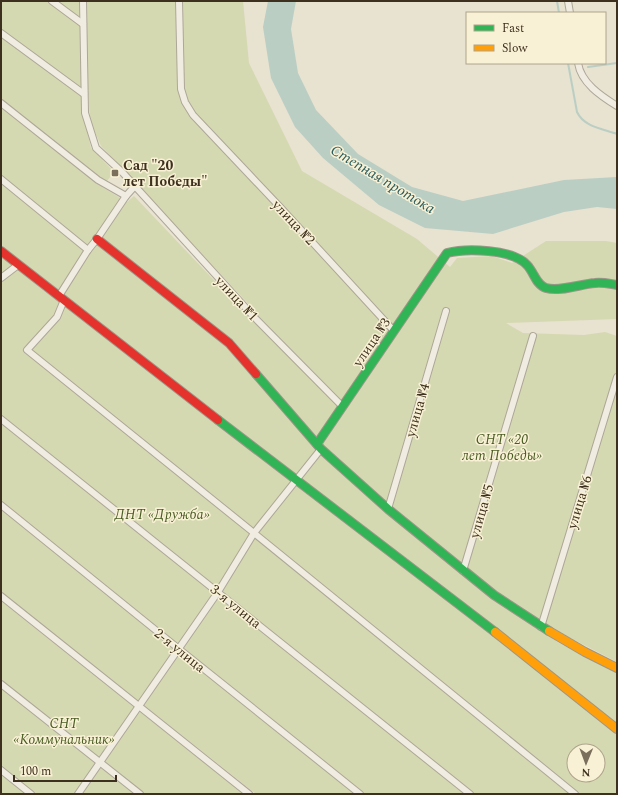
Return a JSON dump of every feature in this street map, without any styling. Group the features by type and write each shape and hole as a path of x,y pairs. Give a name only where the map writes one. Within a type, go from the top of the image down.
{"street":[{"path":"52,1 83,24"},
{"name":"улица №1","path":"83,1 85,113 96,148 135,186 255,318 343,407"},
{"name":"улица №2","path":"179,1 181,89 185,102 193,115 285,212 394,331"},
{"path":"568,1 570,12"},
{"path":"1,33 84,94"},
{"path":"578,64 579,71 587,83 604,98 617,106"},
{"path":"1,104 98,180 126,196"},
{"path":"1,179 88,250"},
{"path":"135,186 126,196 88,250 62,298 57,317 27,350 575,794"},
{"path":"97,239 229,343 319,447 463,571 494,595 541,627 617,668"},
{"name":"улица №3","path":"319,447 343,407 446,253 453,250 492,251 512,256 526,262 540,285 548,288 594,283 617,285"},
{"path":"1,251 295,480 482,622 617,729"},
{"path":"1,278 18,265"},
{"name":"улица №4","path":"388,508 446,311"},
{"name":"улица №5","path":"463,571 533,336"},
{"name":"улица №6","path":"541,627 617,377"},
{"name":"3-я улица","path":"1,419 470,794"},
{"path":"78,794 218,592 254,533 319,447"},
{"name":"2-я улица","path":"1,505 360,794"},
{"path":"1,596 249,794"},
{"path":"1,684 140,794"},
{"path":"1,770 31,794"}],"green space":[{"path":"1,1 80,1 82,109 91,148 114,172 102,187 127,202 134,196 249,317 254,310 101,146 90,121 87,77 86,1 243,1 249,63 302,171 417,239 450,267 457,258 492,256 512,263 546,241 606,241 617,243 617,319 506,323 523,333 584,335 605,332 617,336 617,662 526,615 482,581 329,454 295,420 324,457 490,597 559,643 617,673 617,794 256,794 1,592 1,255 44,291 49,285 1,247"},
{"name":"СНТ «Коммунальник»","path":"1,601 243,794 1,794"}],"water":[{"name":"Степная протока","path":"268,1 296,1 291,29 298,73 316,110 358,154 412,187 463,201 564,180 617,177 617,209 597,207 564,212 493,234 425,228 379,205 323,158 295,127 271,78 263,27"}],"waterway":[{"path":"557,1 559,12"},
{"path":"588,67 617,63"},
{"path":"568,64 577,112 580,117 594,127 617,134"}],"traffic: fast":[{"path":"317,444 447,253 477,250 501,253 511,256 527,265 537,281 546,288 558,289 598,283 617,285"},
{"path":"256,374 321,449 388,509 494,595 549,631"},
{"path":"218,420 495,632"}],"traffic: slow":[{"path":"549,631 585,652 617,668"},
{"path":"495,632 617,729"}],"traffic: jam":[{"path":"97,239 229,343 256,374"},
{"path":"1,251 218,420"}],"place":[{"name":"Сад \"20 лет Победы\"","path":"115,173"}],"park label":[{"name":"СНТ «20 лет Победы»","path":"502,448"},
{"name":"ДНТ «Дружба»","path":"162,514"}]}
